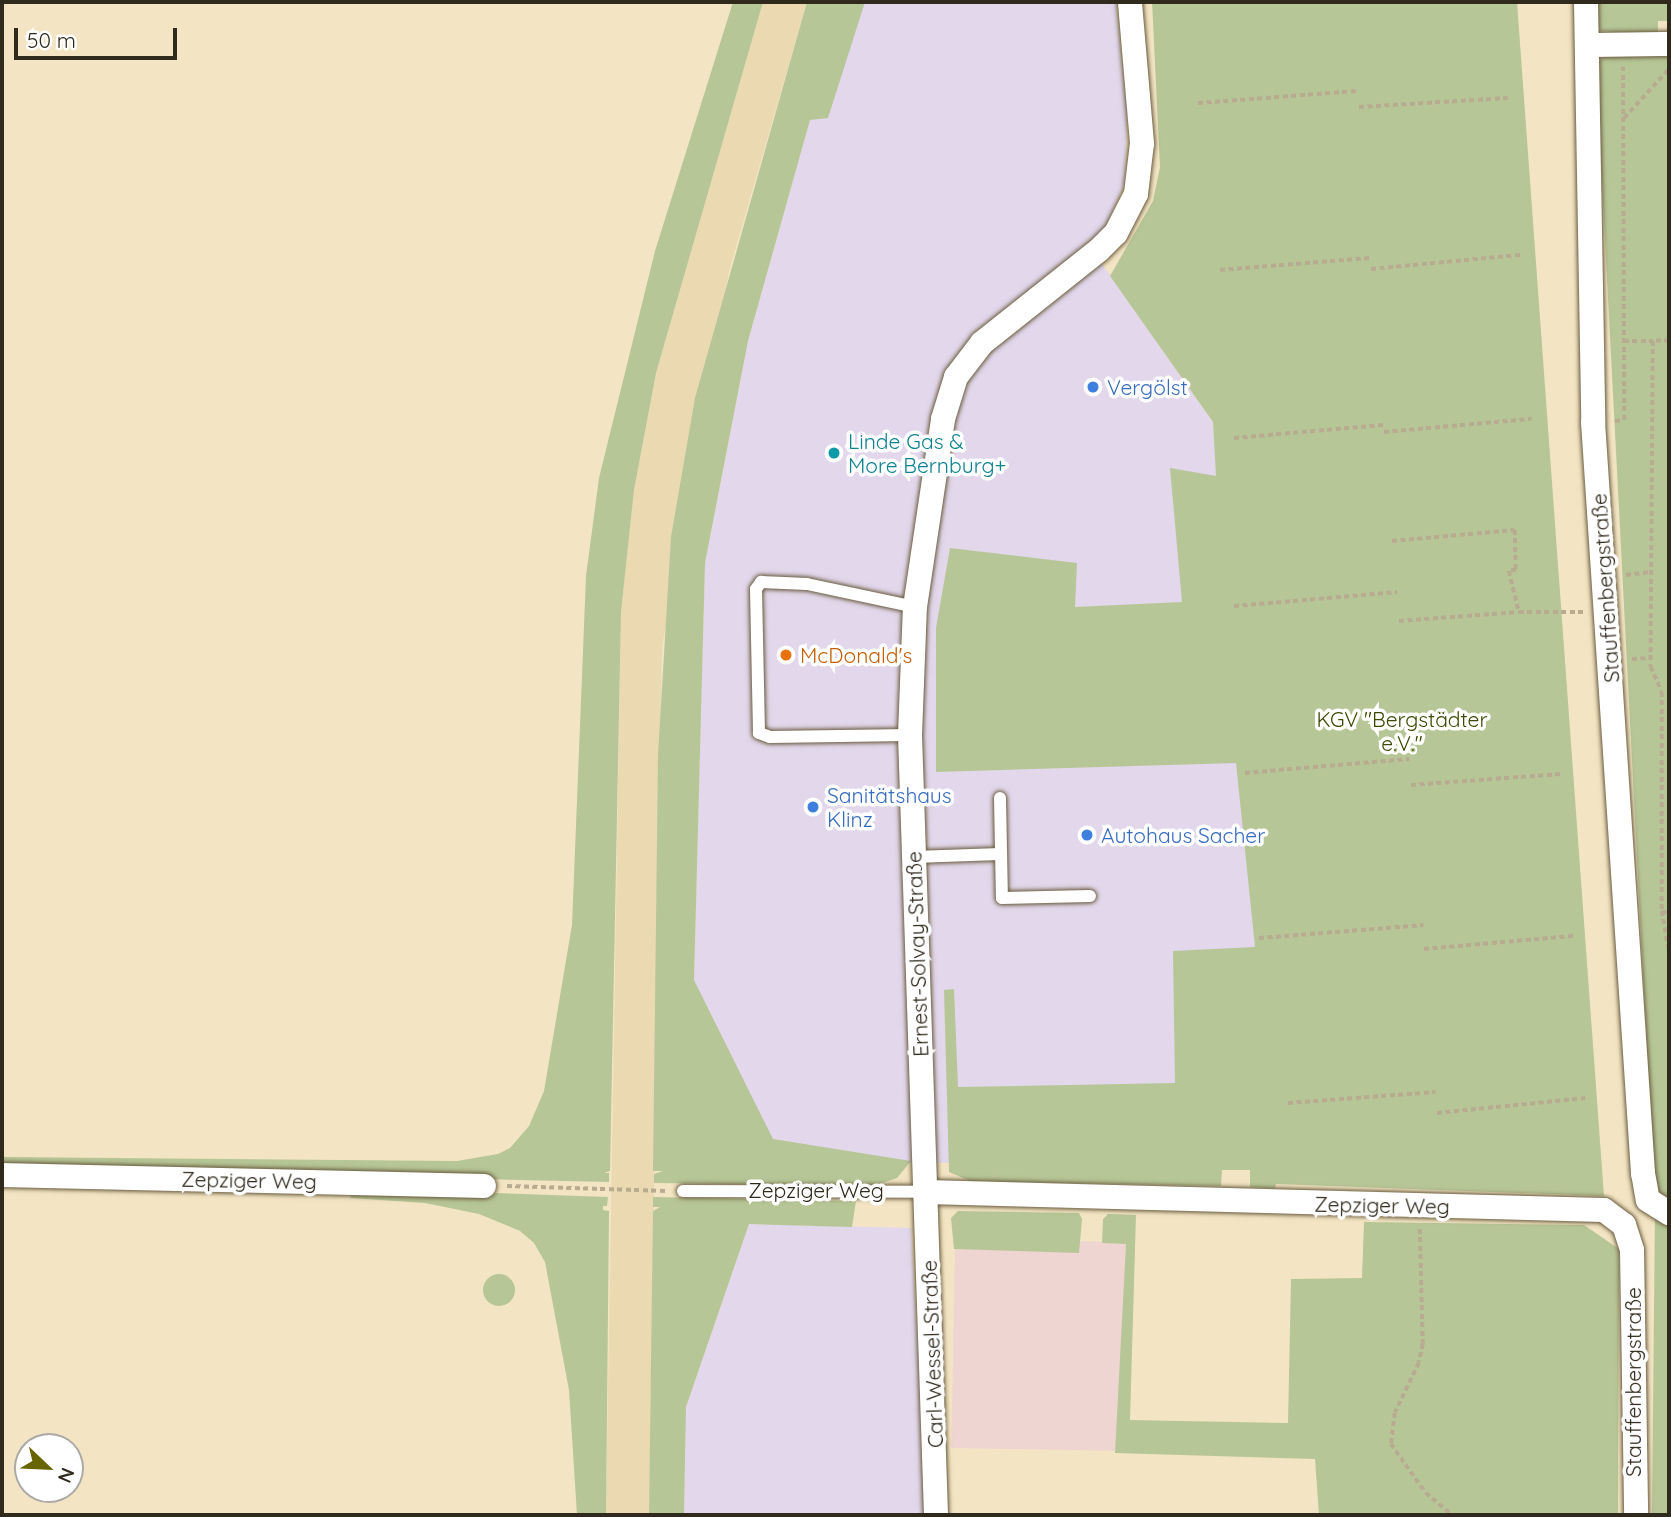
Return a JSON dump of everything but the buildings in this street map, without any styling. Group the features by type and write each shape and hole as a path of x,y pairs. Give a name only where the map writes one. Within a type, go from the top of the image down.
{"street":[{"name":"Ernest-Solvay-Straße","path":"926,1192 910,735 915,607 943,419 956,377 982,343 1099,250 1116,233 1136,194 1142,142 1130,2"},
{"name":"Stauffenbergstraße","path":"1586,2 1593,422 1643,1173 1658,1207 1639,1230 1632,1249"},
{"path":"1587,45 1669,44"},
{"path":"1604,1210 1622,1199 1643,1173"},
{"name":"Zepziger Weg","path":"2,1175 484,1186"},
{"name":"Zepziger Weg","path":"926,1192 1604,1210"},
{"name":"Carl-Wessel-Straße","path":"926,1192 936,1515"},
{"name":"Stauffenbergstraße","path":"1604,1210 1624,1225 1632,1249 1636,1515"}],"lane":[{"path":"910,735 770,737 760,733 756,589 761,582 807,584 915,607"},
{"path":"1000,797 1002,898 1090,896"},
{"path":"914,857 1000,854"},
{"name":"Zepziger Weg","path":"683,1191 926,1192"}],"path":[{"path":"1593,422 1625,420 1623,43"},
{"path":"1622,119 1669,69"},
{"path":"1198,103 1357,91"},
{"path":"1359,107 1508,98"},
{"path":"1371,269 1520,255"},
{"path":"1220,270 1370,258"},
{"path":"1624,341 1669,341"},
{"path":"1653,341 1651,667 1662,692 1662,911 1669,951"},
{"path":"1384,432 1531,419"},
{"path":"1234,438 1383,425"},
{"path":"1392,541 1515,530 1516,570 1509,571 1519,612"},
{"path":"1234,606 1396,592"},
{"path":"1399,621 1519,612 1606,611"},
{"path":"1245,773 1409,759"},
{"path":"1411,785 1562,774"},
{"path":"1662,911 1669,914"},
{"path":"1259,938 1423,925"},
{"path":"1424,949 1574,936"},
{"path":"1288,1103 1436,1092"},
{"path":"1437,1113 1586,1098"},
{"path":"484,1186 683,1191"},
{"path":"1419,1206 1423,1344 1395,1413 1391,1444 1426,1493 1452,1515"}],"shaded area":[{"path":"763,2 807,2 729,271 662,647 649,1515 606,1515 621,612 634,490 656,373"},
{"path":"843,2 1116,2 1127,112 1125,182 1106,227 1088,244 1213,422 1274,1168 768,1160 694,980 705,563 748,341"},
{"path":"749,1224 911,1228 928,1515 684,1515 686,1407"},
{"path":"955,1239 1126,1242 1122,1451 951,1448"}],"green space":[{"path":"733,2 763,2 656,373 634,490 621,612 610,1171 604,1173 609,1173 609,1182 2,1168 2,1157 457,1161 498,1154 510,1148 529,1126 544,1091 572,925 586,576 599,478 655,251"},
{"path":"807,2 865,2 828,118 810,120 748,341 705,563 694,980 773,1139 911,1161 897,1178 873,1186 654,1183 654,1174 663,1171 653,1171 658,755 671,537 695,398"},
{"name":"KGV \"Bergstädter e.V.\"","path":"1152,2 1517,2 1604,1196 1276,1184 1275,1188 1250,1187 1250,1170 1222,1170 1221,1186 970,1181 949,1172 944,990 954,989 958,1087 1175,1083 1173,951 1255,947 1236,763 936,772 936,628 950,548 1077,563 1075,607 1182,602 1170,468 1216,476 1213,422 1110,276 1153,201 1160,167"},
{"path":"1595,2 1669,2 1669,21 1658,21 1658,35 1602,31 1595,25"},
{"path":"1669,52 1669,1515 1652,1515 1655,1204 1596,66 1604,56"},
{"path":"354,1188 608,1197 607,1206 603,1206 603,1210 609,1211 606,1515 577,1515 569,1390 545,1262 534,1243 520,1231 479,1214 425,1203 350,1198"},
{"path":"653,1197 856,1201 852,1227 749,1224 686,1407 684,1515 649,1515 653,1211 660,1207 653,1207"},
{"path":"958,1211 1079,1213 1082,1219 1079,1253 954,1249 951,1218"},
{"path":"1108,1214 1136,1215 1130,1420 1288,1423 1291,1279 1362,1278 1364,1222 1584,1225 1619,1249 1618,1515 1319,1515 1315,1459 1115,1453 1126,1244 1102,1243 1103,1219"},
{"path":"499,1274 510,1279 515,1290 510,1301 499,1306 488,1301 483,1290 488,1279"}],"place":[{"name":"Vergölst","path":"1093,387"},
{"name":"Linde Gas & More Bernburg+","path":"834,453"},
{"name":"McDonald's","path":"786,655"},
{"name":"Sanitätshaus Klinz","path":"813,807"},
{"name":"Autohaus Sacher","path":"1087,835"}]}
